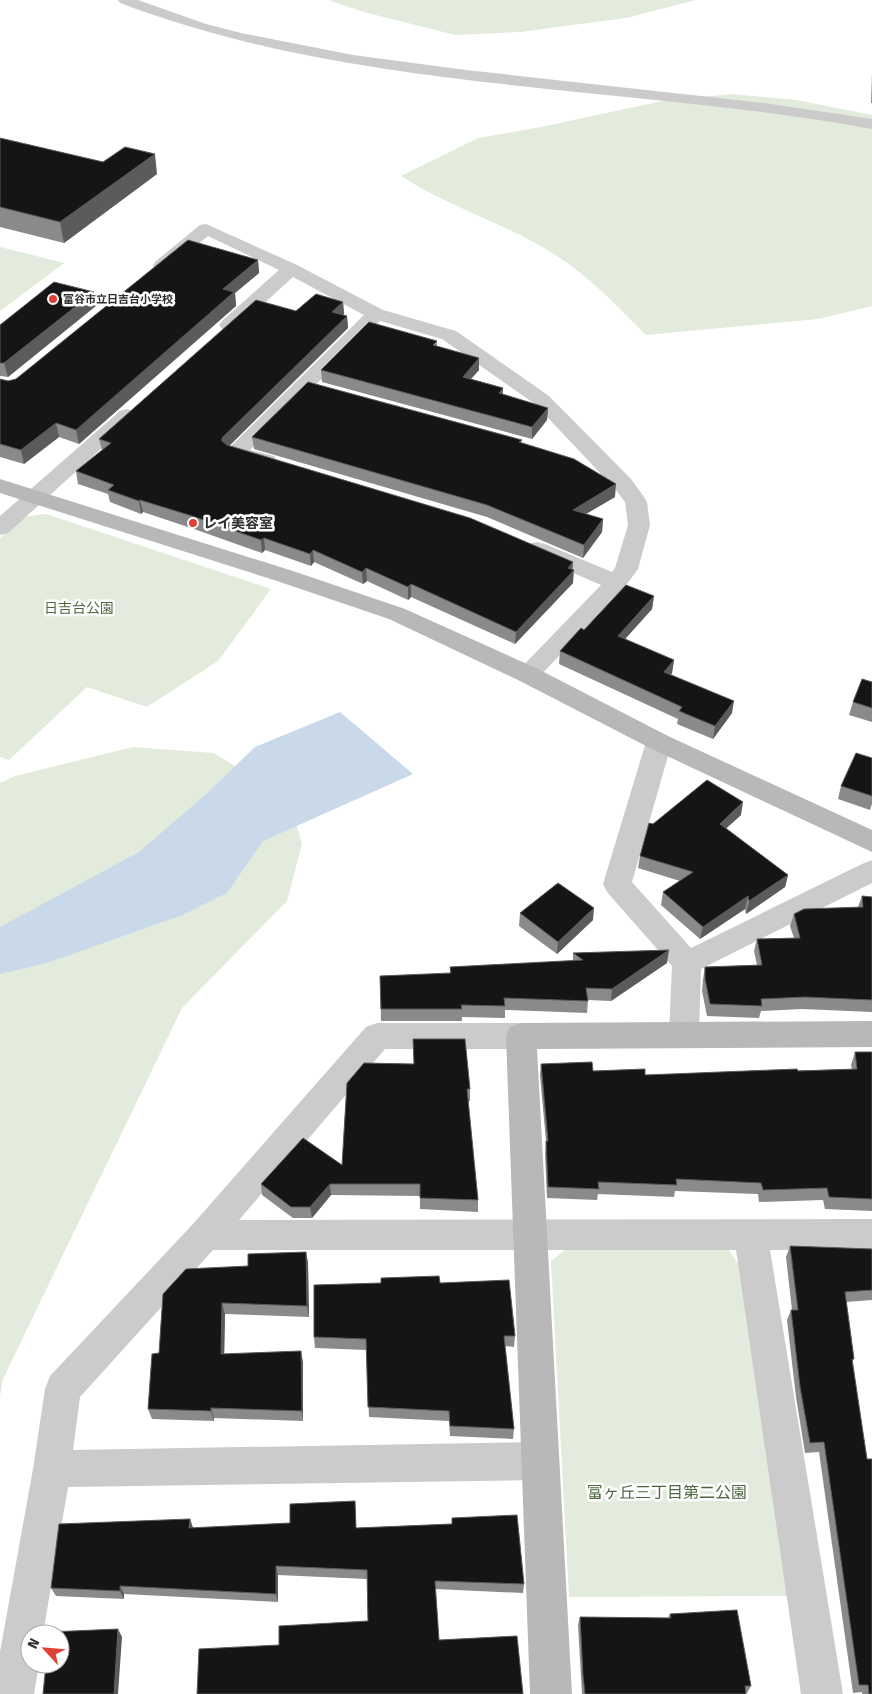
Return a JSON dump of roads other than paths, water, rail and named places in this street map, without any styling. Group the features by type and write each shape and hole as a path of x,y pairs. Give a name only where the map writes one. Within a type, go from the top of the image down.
{"street":[{"path":"125,0 215,31 279,47 327,56 492,77 739,104 872,124"},
{"path":"146,278 206,230 291,269 376,314 449,335 542,400 609,469 636,502 640,525 626,570 616,583 526,674"},
{"path":"218,334 291,269"},
{"path":"282,465 236,452 313,387 376,314"},
{"path":"0,528 138,406"},
{"path":"571,458 609,469"},
{"path":"0,486 276,573 397,614 526,674 659,742 872,842"},
{"path":"521,542 616,583"},
{"path":"659,742 617,884 687,963 684,1034"},
{"path":"687,963 872,871"},
{"path":"13,1694 52,1469 63,1389 204,1235 377,1036 872,1034"},
{"path":"521,1036 551,1694"},
{"path":"204,1235 530,1233 872,1234"},
{"path":"751,1234 822,1694"},
{"path":"52,1469 540,1461"}],"water":[{"path":"340,712 413,774 263,841 227,893 185,914 50,962 0,974 0,927 139,852 204,796 255,747"}],"place":[{"name":"富谷市立日吉台小学校","path":"53,299"},
{"name":"レイ美容室","path":"193,523"}],"park label":[{"name":"日吉台公園","path":"79,608"},
{"name":"富ヶ丘三丁目第二公園","path":"667,1492"}]}
